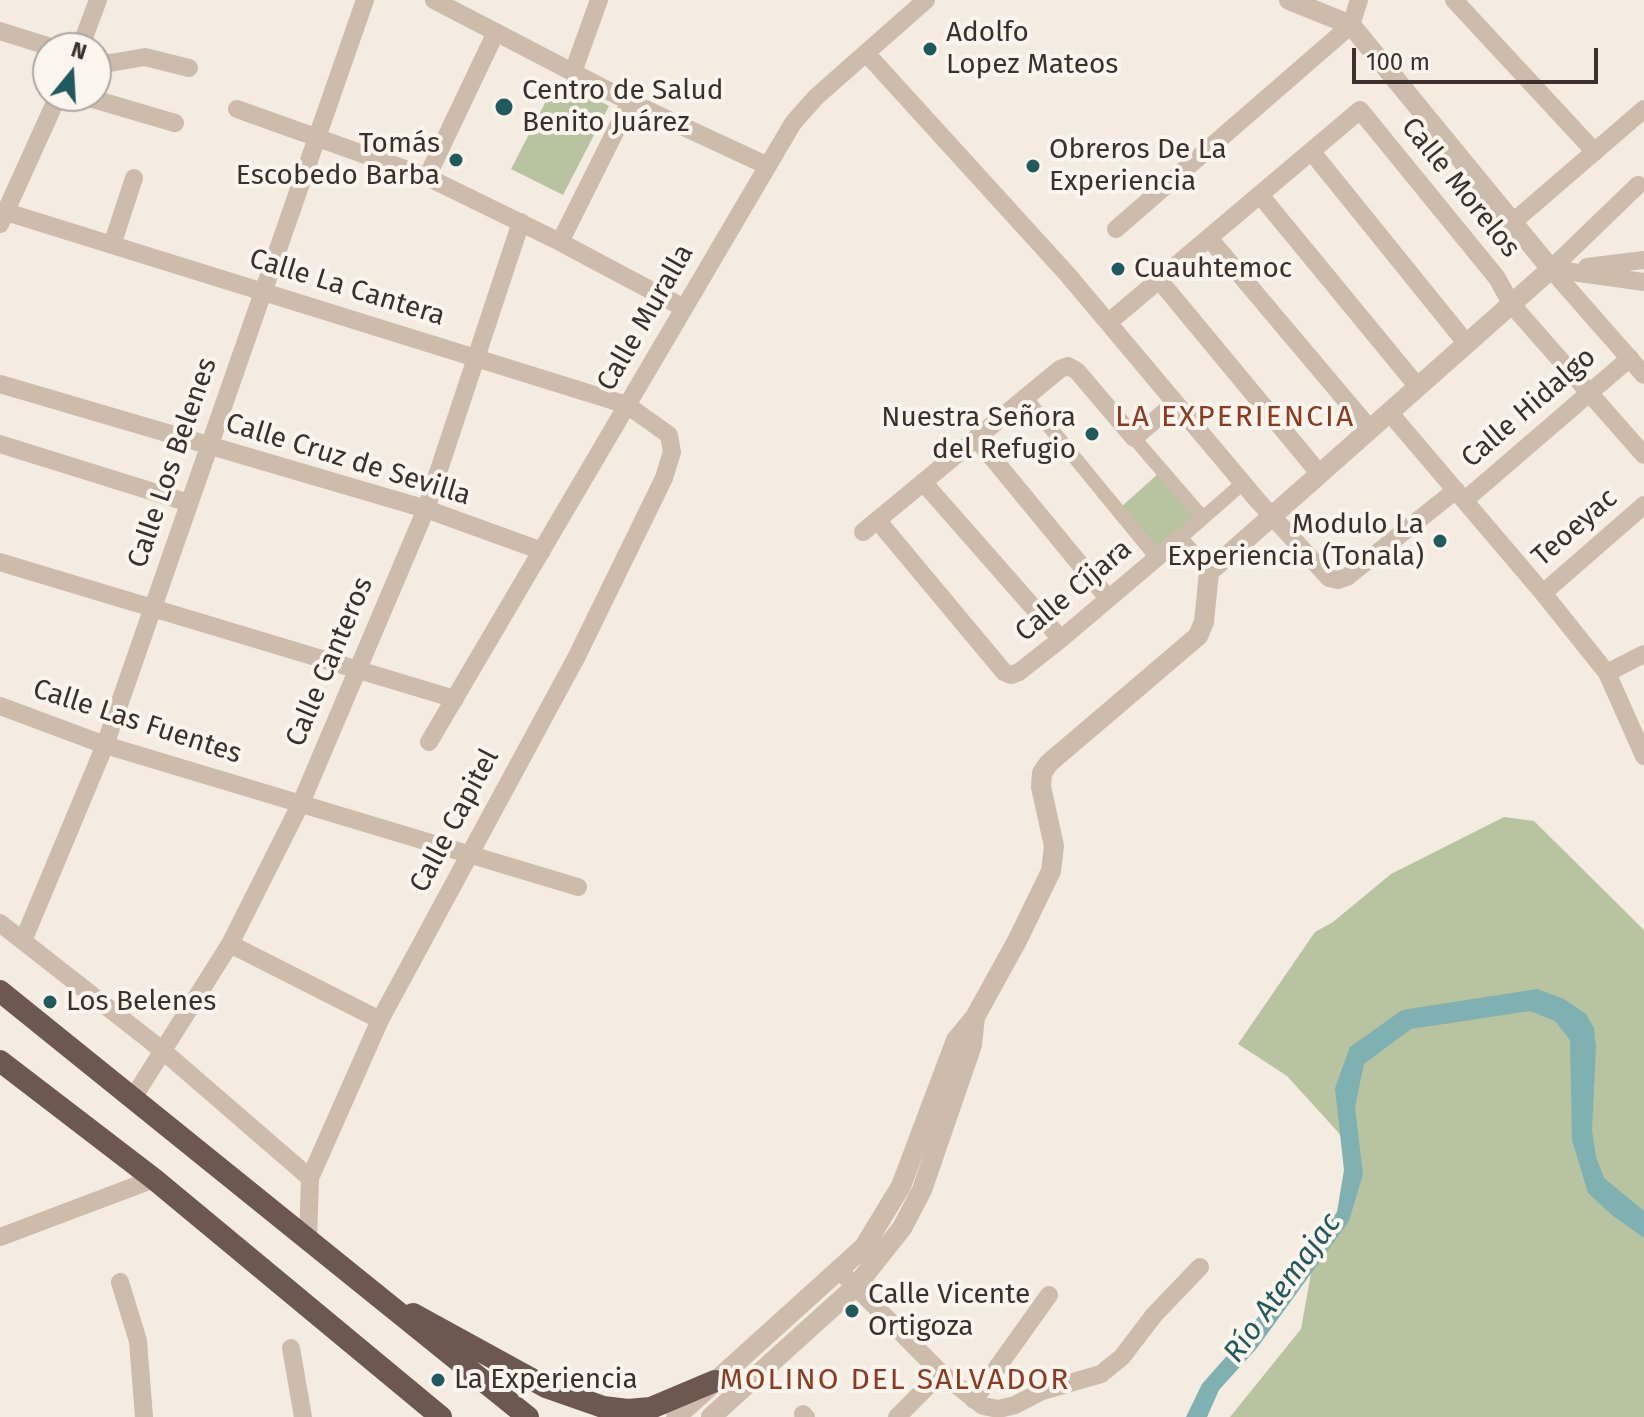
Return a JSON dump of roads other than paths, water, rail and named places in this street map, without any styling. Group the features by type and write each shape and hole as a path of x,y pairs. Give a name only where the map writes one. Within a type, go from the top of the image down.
{"highway":[{"path":"0,991 528,1417"},
{"path":"0,1061 154,1179 441,1417"},
{"path":"383,1302 432,1323 546,1387 603,1407 628,1410 651,1408 715,1381"},
{"path":"367,1353 423,1417"}],"street":[{"path":"86,32 98,0"},
{"name":"Calle Los Belenes","path":"23,941 105,745 365,0"},
{"path":"434,0 630,102 768,166"},
{"path":"573,72 599,0"},
{"name":"Calle Muralla","path":"429,742 803,109 926,0"},
{"path":"1289,0 1351,25 1644,375"},
{"path":"1116,229 1351,25 1359,0"},
{"path":"1454,0 1595,152"},
{"path":"0,31 32,41"},
{"path":"427,177 496,32"},
{"path":"866,53 1109,322 1270,515"},
{"path":"112,63 145,57 189,68"},
{"path":"560,242 630,102"},
{"path":"112,105 175,123"},
{"path":"237,109 427,177 521,222 684,308"},
{"path":"1513,222 1644,109"},
{"name":"Calle Morelos","path":"1311,151 1360,110 1497,278 1512,305 1644,455"},
{"path":"2,215 50,112"},
{"path":"1109,322 1311,151 1467,344"},
{"path":"112,245 134,178"},
{"path":"676,1417 864,1247 901,1186 956,1040 975,1017 1051,871 1054,846 1041,787 1042,773 1049,763 1198,636 1203,629 1209,572 1467,344 1557,270 1638,185"},
{"path":"1260,195 1418,387"},
{"name":"Calle La Cantera","path":"2,215 263,290 627,405 669,435"},
{"name":"Calle Canteros","path":"133,1098 230,944 301,803 426,509 521,222"},
{"path":"1209,238 1370,429"},
{"path":"1557,270 1644,260"},
{"path":"1557,270 1644,282"},
{"path":"1159,280 1319,473"},
{"name":"Calle Hidalgo","path":"1270,515 1329,578 1338,580 1347,577 1461,495 1630,358"},
{"path":"1061,639 923,482 1060,369 1068,366 1077,371 1203,518"},
{"name":"Calle Cruz de Sevilla","path":"0,384 426,509 542,551"},
{"path":"1025,397 1157,558"},
{"path":"1134,438 1175,403"},
{"path":"1389,412 1607,673 1644,756"},
{"name":"Calle Capitel","path":"308,1241 310,1178 380,1020 576,658 664,478 672,452 669,435"},
{"path":"976,438 1107,597"},
{"path":"0,444 189,503"},
{"name":"Calle Cíjara","path":"923,482 870,526 1004,672 1011,675 1061,639 1243,483"},
{"name":"Teoeyac","path":"1543,593 1644,505"},
{"path":"1179,539 1209,572"},
{"path":"0,562 455,699"},
{"path":"1607,673 1644,654"},
{"name":"Calle Las Fuentes","path":"0,706 105,745 578,887"},
{"path":"0,923 162,1050 310,1178"},
{"path":"230,944 380,1020"},
{"path":"716,1415 856,1286 902,1228 922,1190 972,1045 975,1017"},
{"path":"0,1237 154,1179"},
{"path":"840,1270 941,1373 983,1406 999,1409 1015,1405 1042,1391 1101,1374 1122,1357 1154,1315 1200,1267"},
{"path":"120,1282 138,1341 144,1417"},
{"path":"974,1400 1049,1295"},
{"path":"291,1348 303,1417"},
{"path":"897,1417 941,1373"}],"water":[{"name":"Río Atemajac","path":"1537,989 1564,999 1586,1014 1594,1028 1592,1130 1596,1157 1604,1178 1644,1211 1644,1238 1588,1193 1572,1140 1570,1040 1555,1021 1530,1011 1411,1029 1364,1064 1355,1107 1363,1174 1349,1221 1257,1348 1219,1390 1207,1417 1186,1417 1202,1384 1240,1341 1337,1212 1344,1170 1335,1088 1350,1047 1402,1010"}],"place":[{"name":"Adolfo Lopez Mateos","path":"930,49"},
{"name":"Centro de Salud Benito Juárez","path":"504,107"},
{"name":"Tomás Escobedo Barba","path":"456,160"},
{"name":"Obreros De La Experiencia","path":"1033,166"},
{"name":"Cuauhtemoc","path":"1118,269"},
{"name":"Nuestra Señora del Refugio","path":"1092,434"},
{"name":"Modulo La Experiencia (Tonala)","path":"1440,541"},
{"name":"Los Belenes","path":"50,1002"},
{"name":"Calle Vicente Ortigoza","path":"852,1311"},
{"name":"La Experiencia","path":"438,1380"}],"district":[{"name":"LA EXPERIENCIA","path":"1235,418"},
{"name":"MOLINO DEL SALVADOR","path":"895,1381"}]}
